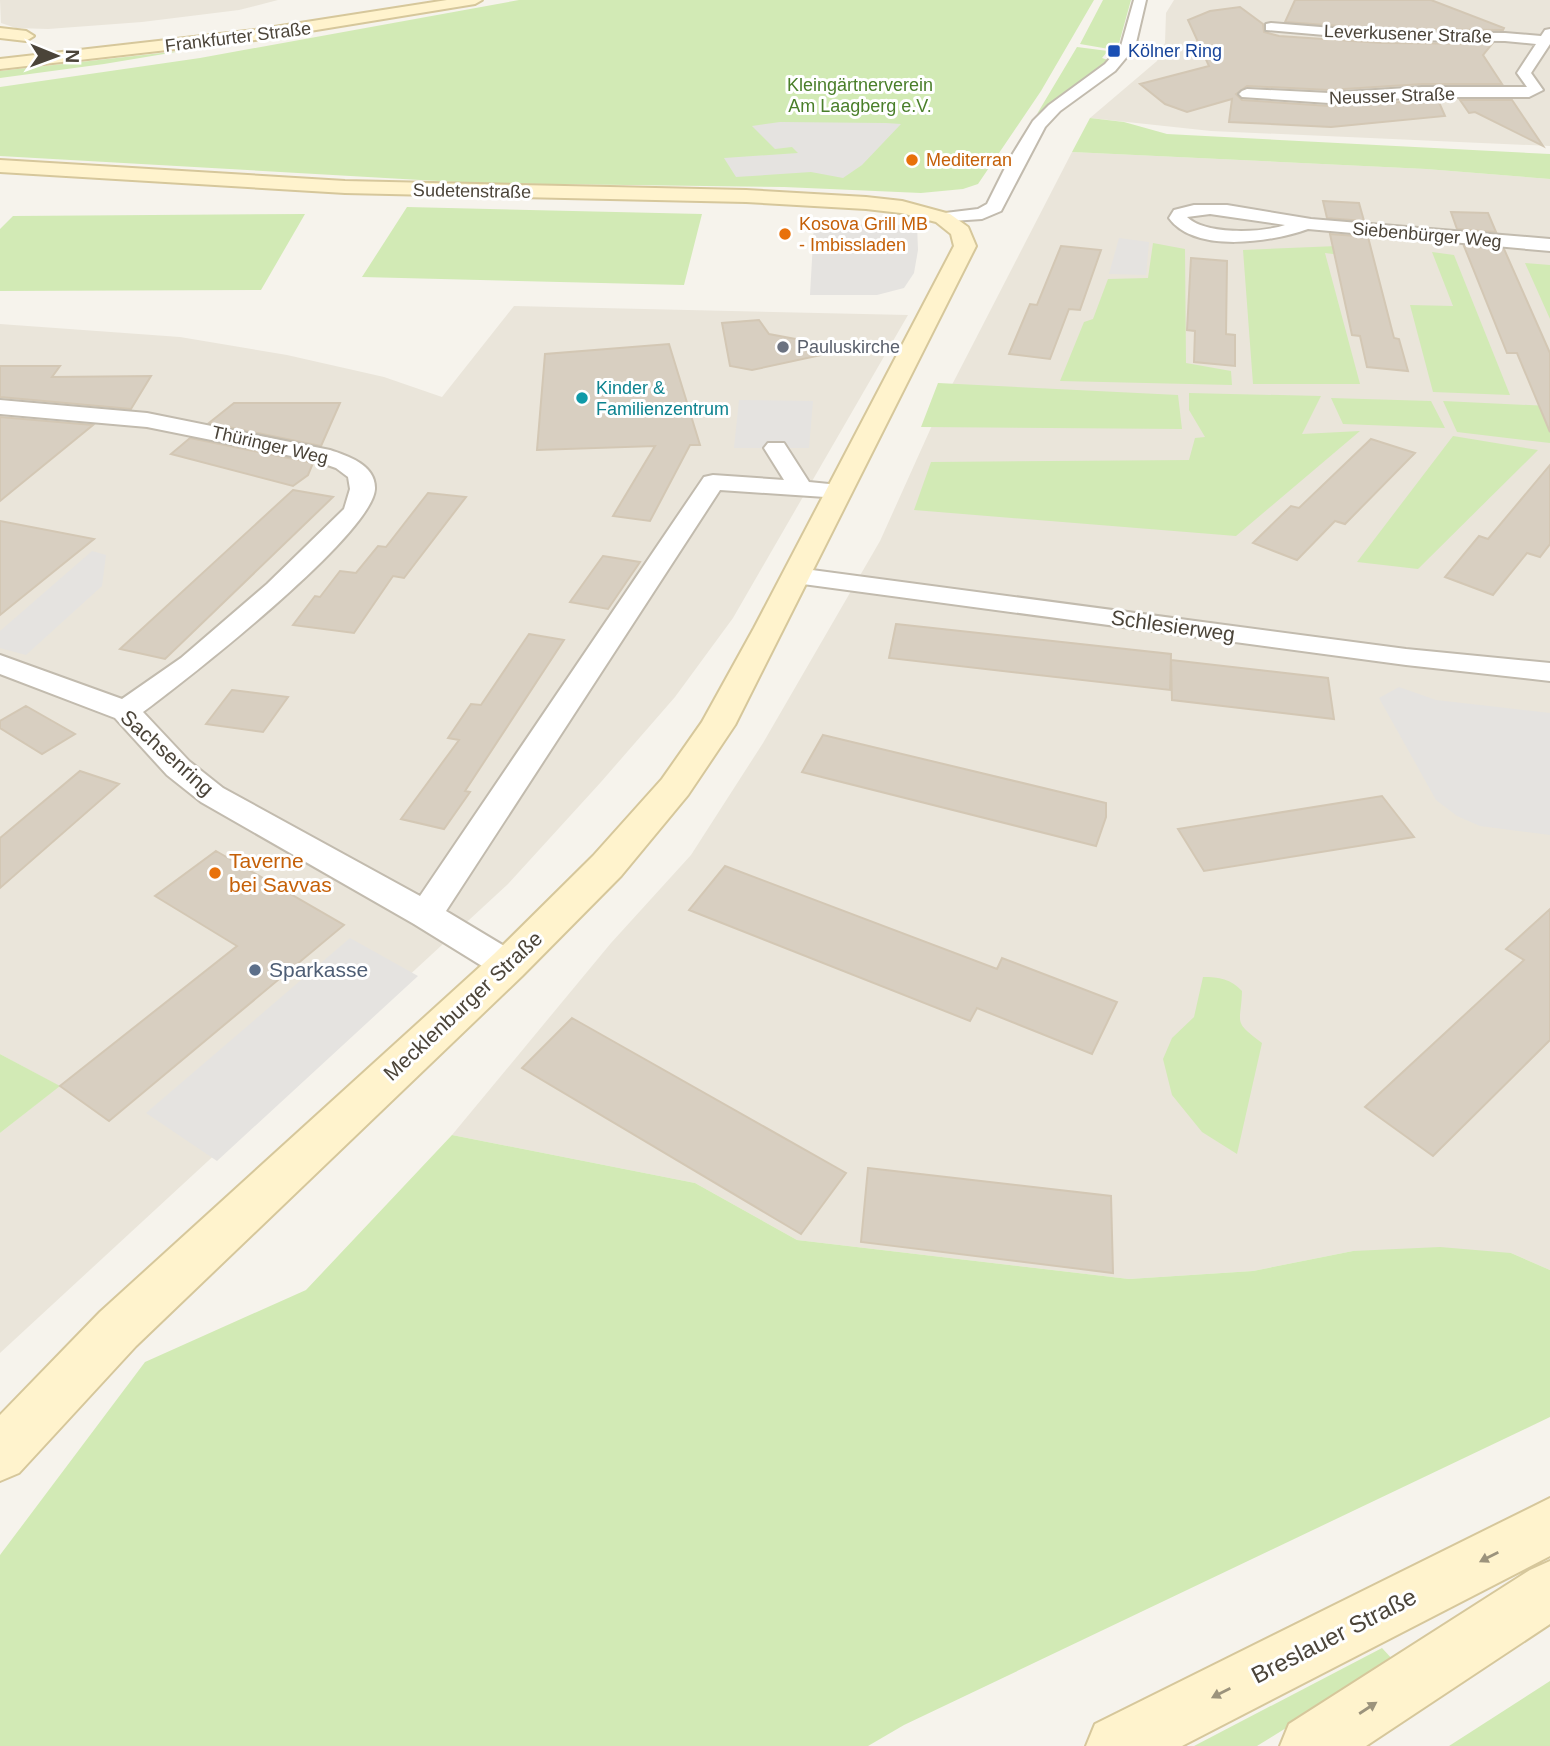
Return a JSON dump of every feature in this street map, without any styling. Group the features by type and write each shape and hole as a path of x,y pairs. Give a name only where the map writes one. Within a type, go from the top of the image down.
{"street":[{"name":"Frankfurter Straße","path":"0,56 251,28 434,0"},
{"name":"Frankfurter Straße","path":"0,64 127,51 378,17 475,0"},
{"path":"943,218 982,214 995,207 1003,187 1043,118 1108,69 1123,54 1130,43 1135,11 1140,0"},
{"path":"0,81 252,43 378,17"},
{"name":"Leverkusener Straße","path":"1270,27 1382,36 1548,37"},
{"path":"0,35 33,36"},
{"path":"1543,56 1548,37"},
{"name":"Neusser Straße","path":"1247,94 1283,98 1355,98 1422,92 1516,93 1536,90 1524,74 1543,56"},
{"name":"Sudetenstraße","path":"0,166 444,191 825,200 885,204 943,218"},
{"name":"Siebenbürger Weg","path":"1305,223 1280,233 1234,236 1187,228 1178,218 1180,214 1188,211 1220,210 1305,223 1550,245"},
{"name":"Mecklenburger Straße","path":"0,1454 118,1329 508,965 607,866 674,787 718,725 965,246 961,231 943,218"},
{"name":"Thüringer Weg","path":"0,407 147,420 322,456 342,462 360,473 364,484 363,496 355,512 276,590 191,664 125,711"},
{"path":"776,448 801,488"},
{"path":"426,915 713,482 839,491"},
{"name":"Schlesierweg","path":"797,576 1394,656 1550,672"},
{"name":"Sachsenring","path":"0,664 125,711 178,768 212,795 426,915 508,965"},
{"name":"Breslauer Straße","path":"1117,1746 1550,1526"},
{"path":"1311,1746 1550,1590"}],"shaded area":[{"path":"0,0 278,0 239,10 142,22 48,29 16,28 1,23"},
{"path":"1174,0 1550,0 1550,146 1211,131 1090,118 1157,61 1165,43 1166,13"},
{"path":"780,122 901,124 862,165 843,178 811,172 736,177 724,158 798,153 792,147 775,149 752,126"},
{"path":"1072,152 1426,169 1550,179 1550,1270 1511,1253 1353,1251 1253,1271 1129,1279 797,1240 695,1183 452,1135 611,943 691,855 763,743 880,541 939,410"},
{"path":"814,224 917,225 918,250 914,273 904,288 877,295 810,295"},
{"path":"1119,238 1149,242 1146,275 1109,274"},
{"path":"514,306 908,315 733,618 675,697 601,782 508,884 0,1353 0,1133 59,1086 0,1054 0,324 180,337 287,355 384,377 442,397"},
{"path":"739,400 813,401 809,448 734,448"},
{"path":"92,551 106,555 102,586 26,655 0,648 0,631"},
{"path":"1399,687 1436,700 1550,713 1550,835 1480,826 1457,816 1436,800 1379,698"},
{"path":"350,938 418,976 217,1161 146,1113"}],"green space":[{"name":"Kleingärtnerverein Am Laagberg e.V.","path":"519,0 1094,0 1041,91 978,184 963,189 921,193 784,187 473,183 0,156 0,87 200,58"},
{"path":"1103,0 1131,0 1118,47 1109,49 1080,44"},
{"path":"1077,47 1108,51 1102,58 1108,60 1037,114"},
{"path":"188,50 104,64 0,78 0,71"},
{"path":"1090,118 1124,122 1167,134 1550,154 1550,179 1426,169 1072,152"},
{"path":"407,207 702,214 684,285 362,277"},
{"path":"305,214 261,290 0,291 0,229 13,216"},
{"path":"1153,243 1185,249 1186,363 1231,371 1232,385 1060,381 1084,322 1093,319 1108,279 1148,278"},
{"path":"1362,245 1365,258 1325,253 1360,384 1253,384 1243,250"},
{"path":"1432,252 1454,255 1510,395 1433,392 1410,305 1453,306"},
{"path":"1525,263 1550,265 1550,319"},
{"path":"938,383 1178,395 1182,429 921,427"},
{"path":"1189,393 1321,396 1302,434 1360,431 1236,536 914,510 931,462 1189,460 1195,438 1205,437 1189,410"},
{"path":"1331,398 1431,401 1445,428 1343,424"},
{"path":"1443,401 1550,406 1550,443 1457,432"},
{"path":"1453,436 1538,450 1418,569 1357,562"},
{"path":"1203,977 1224,980 1242,991 1240,1021 1246,1030 1262,1043 1237,1154 1202,1132 1172,1095 1163,1059 1172,1038 1194,1017"},
{"path":"0,1054 60,1086 0,1133"},
{"path":"452,1135 695,1183 797,1240 1129,1279 1253,1271 1353,1251 1440,1247 1511,1253 1550,1270 1550,1417 904,1725 868,1746 0,1746 0,1555 145,1362 306,1290"},
{"path":"1382,1648 1394,1661 1257,1746 1194,1746"},
{"path":"1550,1681 1550,1746 1449,1746"}],"building":[{"path":"1295,0 1431,0 1504,28 1382,29 1285,22"},
{"path":"1240,7 1263,24 1264,32 1279,36 1382,43 1492,44 1483,55 1502,84 1422,84 1329,90 1247,86 1236,94 1242,100 1329,106 1438,100 1445,116 1331,127 1229,122 1232,99 1187,112 1165,104 1140,84 1209,66 1188,20 1210,11"},
{"path":"1460,100 1512,100 1543,146 1475,112 1469,113"},
{"path":"1323,201 1359,203 1364,221 1327,218"},
{"path":"1451,212 1488,213 1496,232 1457,229"},
{"path":"1330,234 1368,237 1394,338 1399,339 1408,371 1367,367 1360,336 1352,335"},
{"path":"1061,246 1101,250 1080,310 1069,309 1050,359 1009,354 1030,304 1037,305"},
{"path":"1464,246 1504,249 1550,353 1550,432 1517,353 1507,353"},
{"path":"1191,258 1227,261 1226,334 1235,335 1235,366 1194,362 1195,331 1187,330"},
{"name":"Pauluskirche","path":"759,320 769,334 849,349 752,370 730,366 722,323"},
{"name":"Kinder & Familienzentrum","path":"669,344 700,445 690,445 650,521 613,516 655,446 537,450 545,354"},
{"path":"0,366 60,366 52,377 151,376 131,409 0,397"},
{"path":"234,403 340,403 321,446 209,423"},
{"path":"0,417 93,425 0,501"},
{"path":"190,438 313,463 308,475 293,486 171,454"},
{"path":"1371,439 1415,453 1345,524 1335,521 1297,560 1253,543 1291,506 1299,508"},
{"path":"1550,465 1550,544 1540,557 1527,553 1493,595 1445,577 1479,536 1488,539"},
{"path":"293,490 333,497 165,659 120,649"},
{"path":"428,493 466,497 404,578 393,576 354,633 293,625 315,596 320,597 340,571 356,573 378,546 386,547"},
{"path":"0,521 94,539 0,615"},
{"path":"603,556 640,562 608,609 570,602"},
{"path":"896,624 1171,654 1170,690 889,658"},
{"path":"529,634 564,640 465,791 470,792 444,829 401,819 459,740 448,738 471,704 481,705"},
{"path":"1171,660 1328,678 1334,719 1172,700"},
{"path":"232,690 288,697 263,732 206,724"},
{"path":"26,706 75,734 42,754 0,728 0,721"},
{"path":"823,735 1106,803 1106,817 1096,846 802,772"},
{"path":"80,771 119,784 0,888 0,838"},
{"path":"1382,796 1414,837 1204,871 1178,829"},
{"path":"216,851 344,925 109,1121 60,1086 237,946 155,896"},
{"path":"725,866 997,969 1002,958 1117,1002 1092,1054 977,1008 970,1021 689,910"},
{"path":"1550,909 1550,1040 1433,1156 1365,1107 1524,960 1506,949"},
{"path":"572,1018 846,1173 801,1234 522,1068"},
{"path":"868,1168 1111,1196 1113,1273 861,1242"}],"place":[{"name":"Kölner Ring","path":"1114,51"},
{"name":"Mediterran","path":"912,160"},
{"name":"Kosova Grill MB - Imbissladen","path":"785,234"},
{"name":"Pauluskirche","path":"783,347"},
{"name":"Kinder & Familienzentrum","path":"582,398"},
{"name":"Taverne bei Savvas","path":"215,873"},
{"name":"Sparkasse","path":"255,970"}]}
